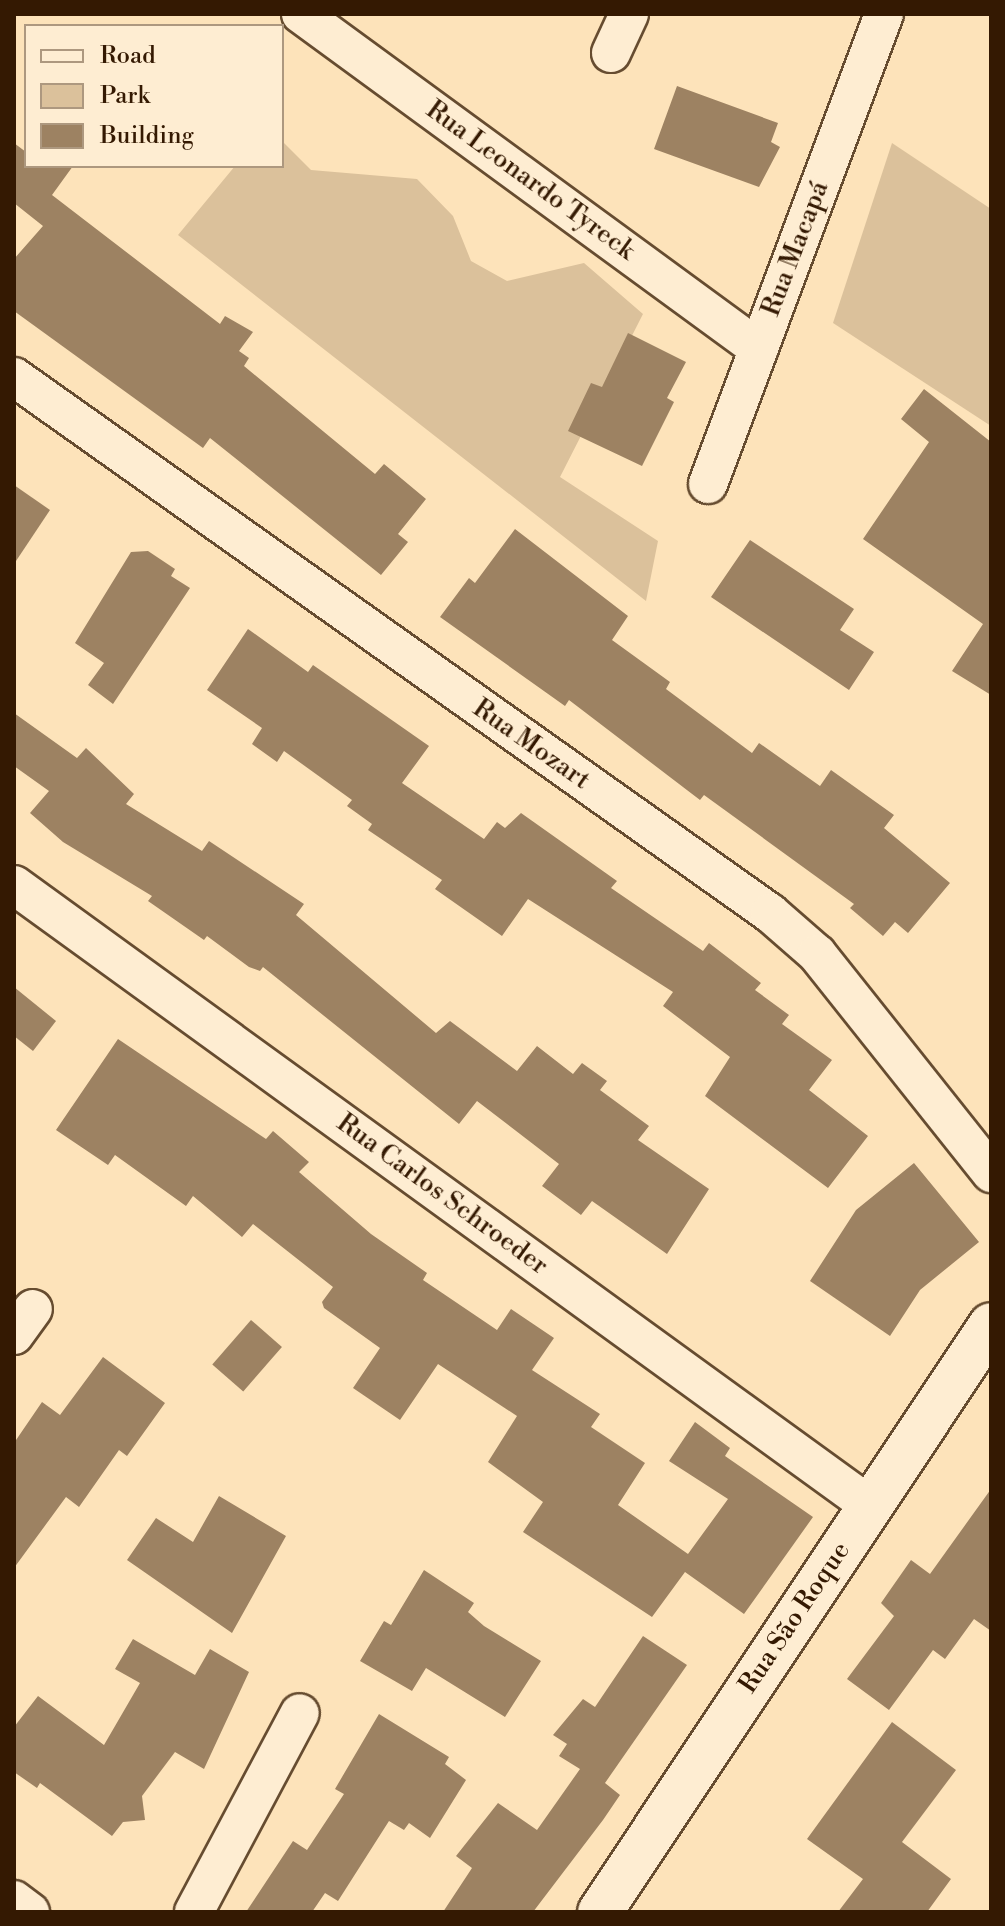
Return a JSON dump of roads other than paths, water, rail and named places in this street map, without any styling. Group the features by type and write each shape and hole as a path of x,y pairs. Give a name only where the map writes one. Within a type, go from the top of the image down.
{"street":[{"name":"Rua Leonardo Tyreck","path":"301,14 759,349"},
{"path":"611,53 629,14"},
{"name":"Rua Macapá","path":"708,484 884,14"},
{"name":"Rua Mozart","path":"14,377 770,913 817,954 991,1173"},
{"name":"Rua Carlos Schroeder","path":"14,885 869,1505"},
{"name":"Rua São Roque","path":"600,1912 991,1325"},
{"path":"194,1912 300,1713"},
{"path":"14,1900 30,1912"}]}
